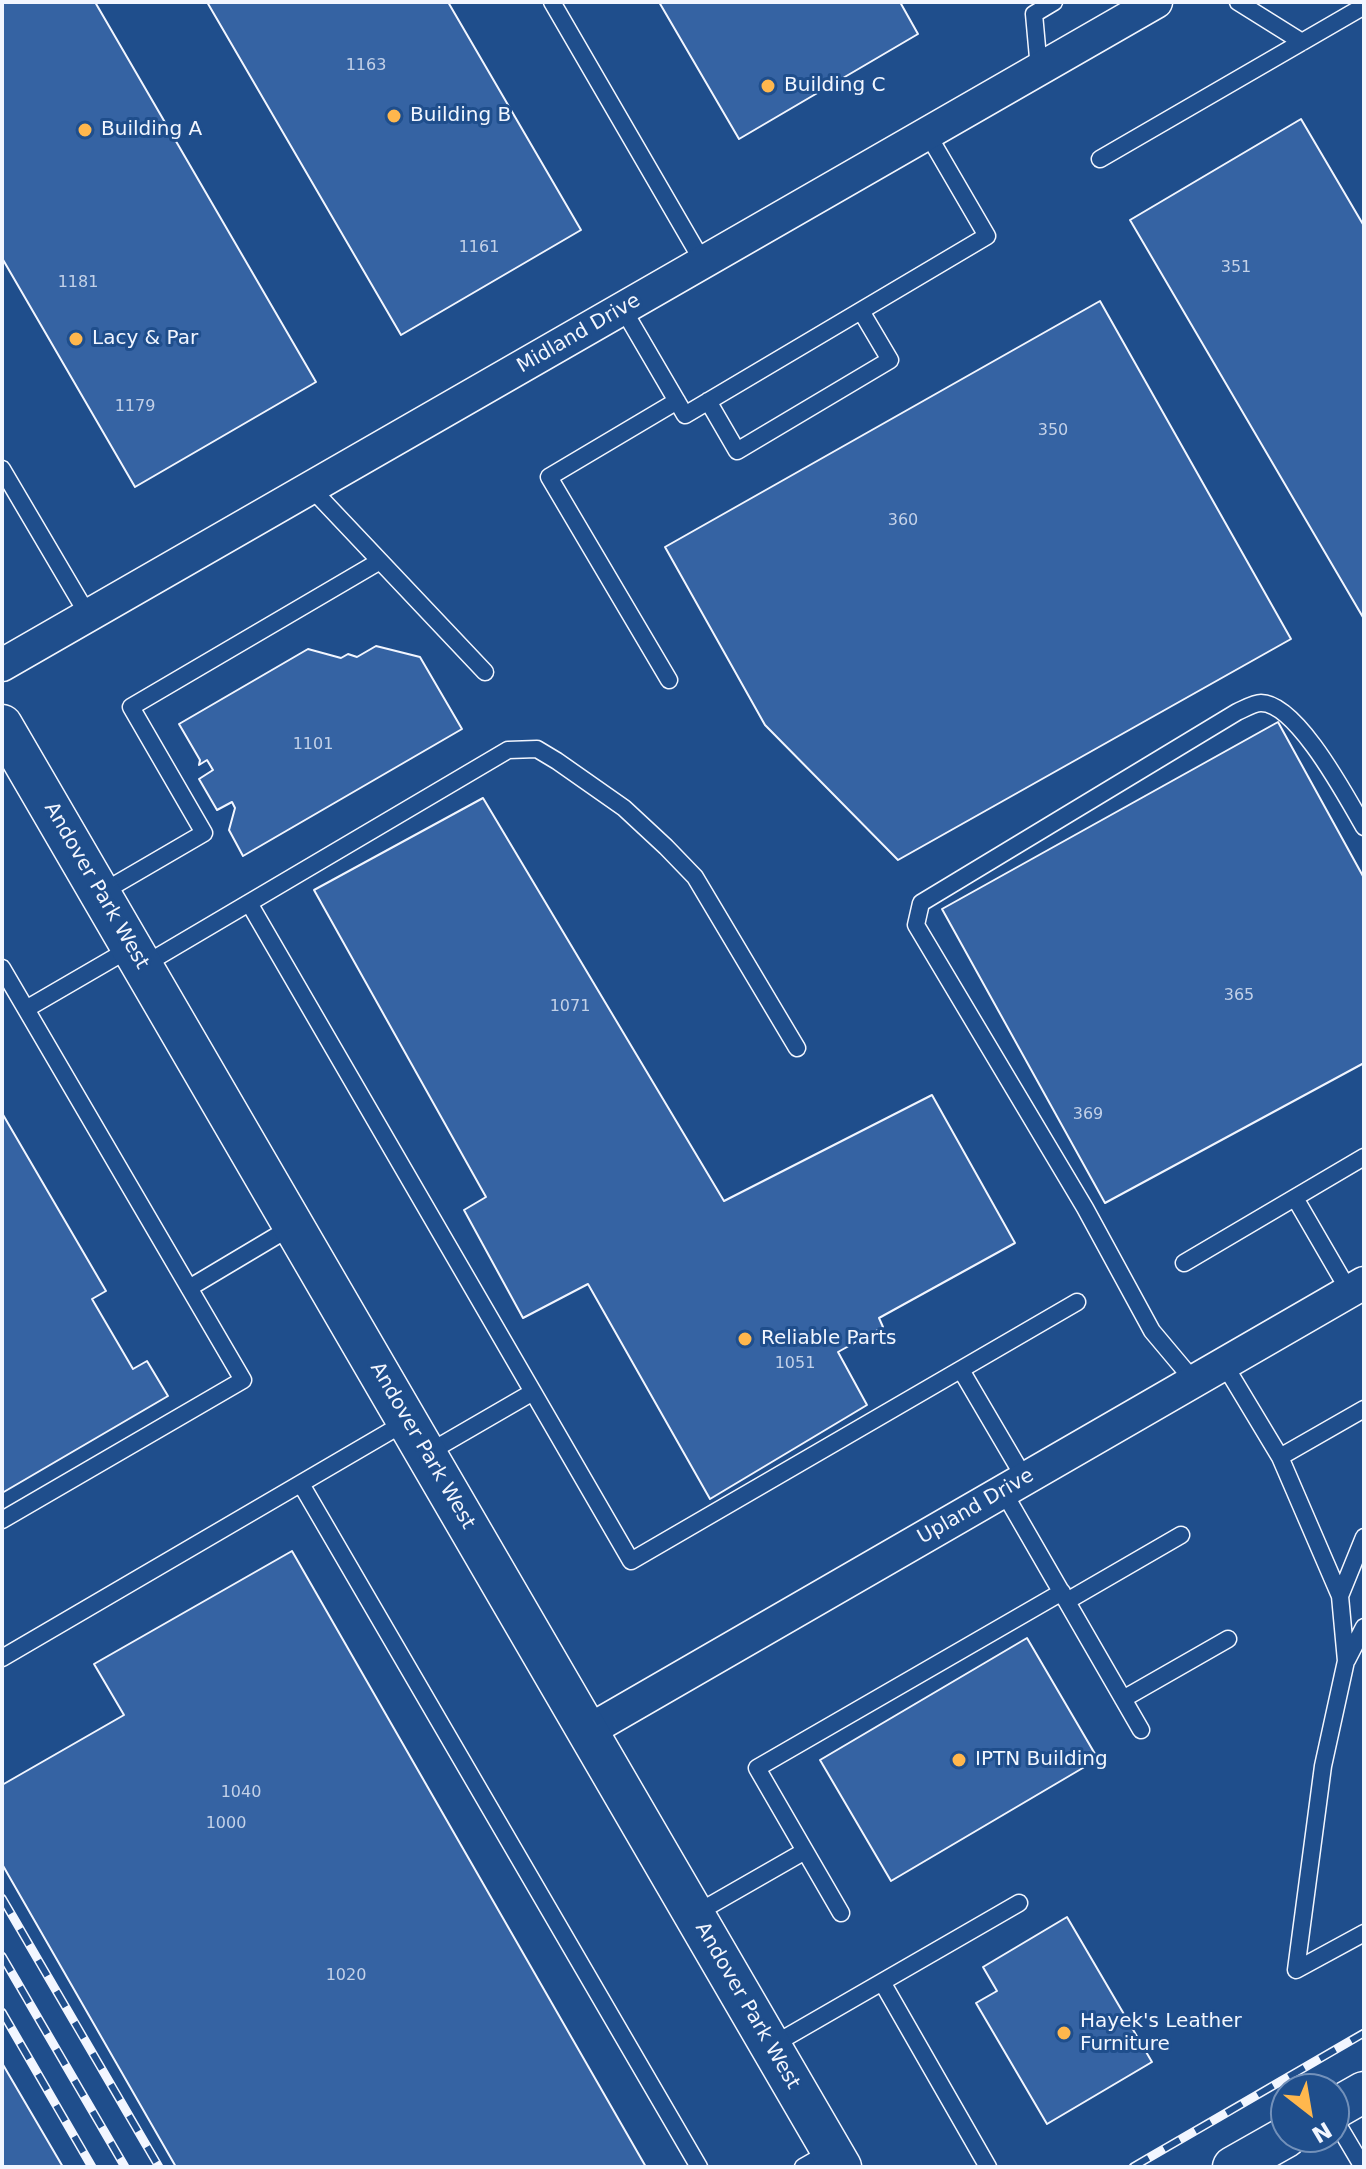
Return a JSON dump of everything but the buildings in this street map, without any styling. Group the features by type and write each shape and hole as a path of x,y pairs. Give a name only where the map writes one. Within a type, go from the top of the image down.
{"street":[{"name":"Midland Drive","path":"2,665 1156,2"},
{"name":"Andover Park West","path":"5,736 100,893 770,2046 825,2162"},
{"name":"Upland Drive","path":"588,1731 1357,1287"},
{"path":"1233,2167 1270,2146"}],"lane":[{"path":"552,2 703,262"},
{"path":"1039,69 1034,14 1054,2"},
{"path":"1238,2 1302,42"},
{"path":"1100,159 1359,10"},
{"path":"623,309 685,415 987,236 927,133"},
{"path":"708,401 737,451 890,360 861,311"},
{"path":"669,680 549,477 677,401"},
{"path":"2,469 88,615"},
{"path":"311,488 485,672"},
{"path":"100,893 204,833 131,707 380,561"},
{"path":"1194,1381 1152,1331 1085,1208 916,925 921,903 1198,734 1260,703 1281,709 1325,762 1364,827"},
{"path":"26,1009 249,903 508,750 537,749 624,808 695,877 797,1048"},
{"path":"249,903 631,1561 1077,1302"},
{"path":"2,968 243,1380 2,1520"},
{"path":"1184,1263 1364,1157"},
{"path":"1295,1198 1357,1287"},
{"path":"189,1288 293,1226"},
{"path":"1224,1364 1280,1457 1340,1596 1346,1661"},
{"path":"961,1370 1064,1596 1141,1730"},
{"path":"2,1658 301,1484 533,1392"},
{"path":"1280,1457 1364,1409"},
{"path":"301,1484 699,2167"},
{"path":"841,1913 757,1768 1064,1596 1181,1535"},
{"path":"1340,1596 1364,1537"},
{"path":"1364,1627 1346,1661 1323,1766 1296,1970 1364,1933"},
{"path":"1123,1699 1228,1639"},
{"path":"694,1915 805,1851"},
{"path":"770,2046 1019,1903"},
{"path":"882,1982 988,2167"},
{"path":"1350,2145 1363,2167"}],"railway":[{"path":"2,1898 159,2167"},
{"path":"2,1956 125,2167"},
{"path":"2,2012 92,2167"},
{"path":"1133,2167 1364,2033"}],"place":[{"name":"Building C","path":"768,86"},
{"name":"Building B","path":"394,116"},
{"name":"Building A","path":"85,130"},
{"name":"Lacy & Par","path":"76,339"},
{"name":"Reliable Parts","path":"745,1339"},
{"name":"IPTN Building","path":"959,1760"},
{"name":"Hayek's Leather Furniture","path":"1064,2033"}]}
